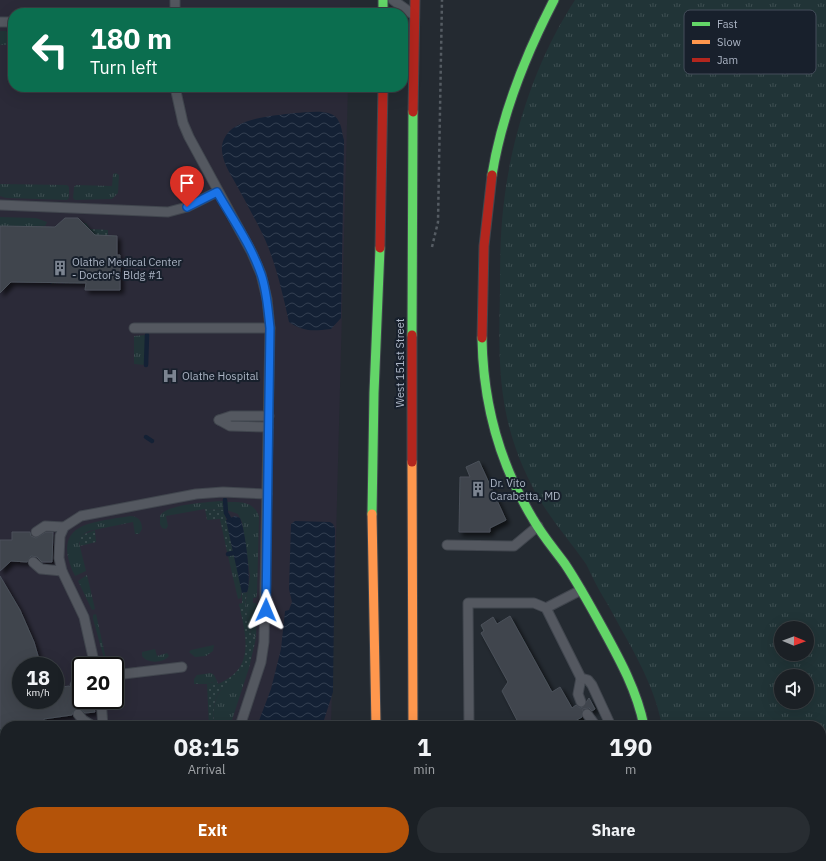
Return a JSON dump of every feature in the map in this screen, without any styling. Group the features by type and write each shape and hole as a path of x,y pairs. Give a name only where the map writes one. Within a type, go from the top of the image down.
{"main road":[{"name":"West 151st Street","path":"412,721 412,282 415,0"},
{"path":"554,0 530,49 508,105 499,137 488,195 483,255 482,353 489,413 505,462 528,513 571,573 581,590 625,671 641,708 642,721"},
{"path":"376,721 372,541 374,393 380,253 382,92"}],"lane":[{"path":"393,0 404,8"},
{"path":"408,11 415,16"},
{"path":"408,18 415,16"},
{"path":"176,92 183,123 189,137 217,192 252,253 261,274 267,299 270,328 264,642 261,662 242,721"},
{"path":"0,206 168,212 187,207 217,192"},
{"path":"134,328 270,328"},
{"path":"268,427 230,426 219,420 231,416 269,416"},
{"path":"93,657 84,617 62,572 60,558 60,536 64,527 81,516 196,494 210,492 267,494"},
{"path":"36,532 45,526 64,527"},
{"path":"447,545 514,546 538,526"},
{"path":"33,562 41,569 62,572"},
{"path":"546,608 581,590"},
{"path":"469,721 468,603 534,603 546,608 581,678 578,694 581,702"},
{"path":"124,674 182,666"},
{"path":"581,678 588,680 592,685 609,721"},
{"path":"102,709 103,721"},
{"path":"78,714 85,721"},
{"path":"588,714 593,721"}],"path":[{"path":"431,250 438,222 442,0"}],"shaded area":[{"name":"Olathe Hospital","path":"0,0 350,0 350,8 8,8 8,92 348,92 331,721 0,721"}],"green space":[{"path":"575,0 826,0 826,721 661,721 653,694 640,664 586,564 549,514 538,497 525,471 515,446 503,397 499,347 500,256 505,193 510,164 525,106 535,78 560,25"},
{"path":"0,31 8,31 8,45 0,45"},
{"path":"116,173 119,175 118,193 112,199 75,200 73,198 74,187 76,185 112,186 113,174"},
{"path":"0,184 67,185 69,187 69,198 67,200 6,198 0,196"},
{"path":"0,217 36,218 47,222 45,226 0,226"},
{"path":"71,223 86,223 90,229 108,230 108,235 94,235"},
{"path":"146,335 145,365 134,364 134,336"},
{"path":"223,501 224,510 205,509 166,516 168,526 166,529 162,528 160,524 160,516 164,512 179,506"},
{"path":"227,502 246,503 253,507 259,516 257,595 256,598 253,598 253,603 256,603 257,606 256,638 251,634 245,606 250,576 242,522 238,514 227,510"},
{"path":"205,509 224,510 233,551 227,552 220,519 207,520"},
{"path":"130,516 137,518 140,521 142,529 139,534 135,534 133,522 89,531 82,535 79,543 86,571 75,576 69,558 68,545 71,535 78,528 89,524"},
{"path":"95,530 96,542 80,546 79,539 82,535"},
{"path":"234,555 242,591 241,598 238,599 228,556"},
{"path":"87,575 95,609 92,610 78,581"},
{"path":"247,592 245,606 251,634 256,638 249,668 245,668 220,691 215,704 214,721 209,721 207,684 217,681 218,684 230,677 238,669 243,660 245,640 239,604 242,603 242,593"},
{"path":"96,614 106,657 104,657 93,615"},
{"path":"214,645 213,651 206,656 195,657 189,652 191,650"},
{"path":"155,649 157,656 167,653 169,656 156,662 144,659 142,652"},
{"path":"245,668 249,668 232,721 214,721 214,705 216,698 219,692 229,681"},
{"path":"211,673 217,681 207,684 194,684 194,679 197,675"}],"water":[{"path":"320,112 331,114 336,117 340,124 344,140 341,318 331,329 309,330 299,328 289,322 281,287 266,242 258,224 227,169 222,154 222,144 224,139 236,126 255,119 295,113"},
{"path":"235,516 240,518 242,524 247,555 249,578 248,587 247,592 242,593 226,520"},
{"path":"295,521 330,522 333,524 335,529 333,692 324,721 259,721 271,689 281,649 285,611 289,610 292,602 289,589 291,524"}],"building":[{"name":"Olathe Medical Center - Doctor's Bldg #1","path":"65,218 78,218 95,235 117,236 117,255 120,255 120,290 85,290 86,283 11,282 0,293 0,226 55,227"},
{"name":"Dr. Vito Carabetta, MD","path":"479,461 506,520 490,528 490,532 459,532 460,477 470,477 466,467"},
{"path":"12,532 30,532 31,536 36,538 46,532 53,532 52,562 42,562 37,557 31,556 27,562 11,561 0,571 0,540 12,540"},
{"path":"0,576 20,610 34,642 38,657 12,657 12,709 64,709 64,687 69,686 72,688 72,709 76,709 72,715 44,719 44,721 0,721"},
{"path":"510,616 552,692 560,687 572,708 576,705 580,708 583,707 589,698 595,709 592,711 589,708 583,709 582,717 575,721 517,721 502,691 508,682 481,633 484,631 481,625 493,617 497,624"},
{"path":"80,709 94,709 95,712 85,713"}],"waterway":[{"path":"146,365 147,335"},
{"path":"146,437 152,441"},
{"path":"225,500 226,513 230,520"},
{"path":"228,554 233,553"}],"traffic: fast":[{"path":"383,0 383,8"},
{"path":"492,175 496,152 508,107 533,42 554,0"},
{"path":"412,335 413,112"},
{"path":"372,514 374,393 380,248"},
{"path":"482,338 483,362 490,409 495,432 511,476 521,498 537,525 575,580 616,652 637,700 643,721"}],"traffic: slow":[{"path":"412,462 413,721"},
{"path":"372,514 376,721"}],"traffic: jam":[{"path":"413,112 415,0"},
{"path":"380,248 383,92"},
{"path":"482,338 484,246 492,175"},
{"path":"412,335 412,462"}],"place":[{"name":"Olathe Medical Center - Doctor's Bldg #1","path":"60,268"},
{"name":"Olathe Hospital","path":"170,376"},
{"name":"Dr. Vito Carabetta, MD","path":"478,489"}],"route":[{"path":"187,207 217,192 252,253 261,274 267,299 270,328 266,610"}]}
